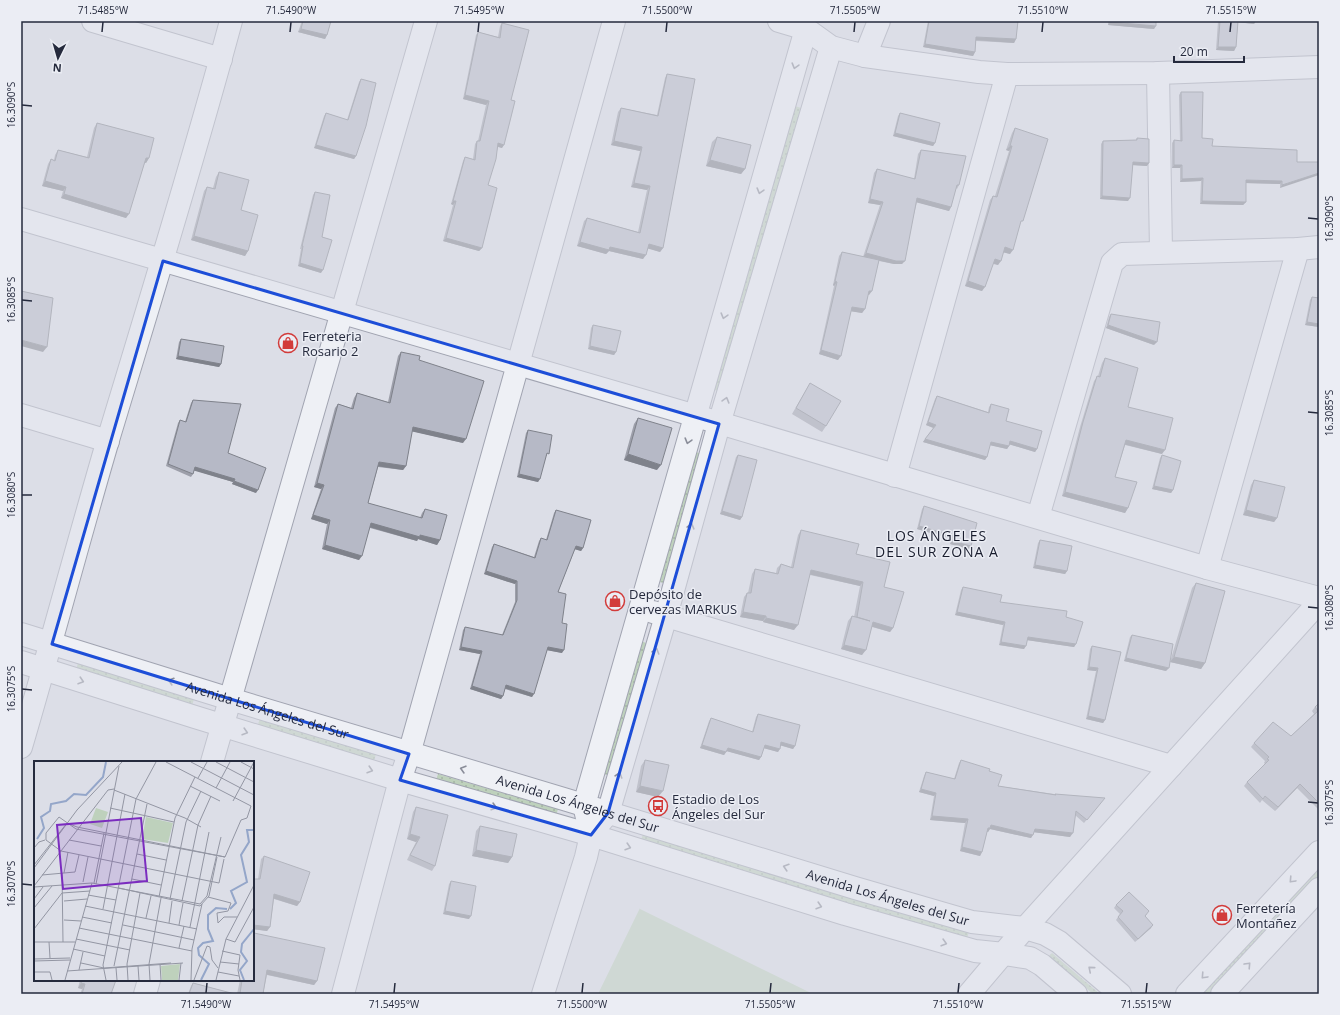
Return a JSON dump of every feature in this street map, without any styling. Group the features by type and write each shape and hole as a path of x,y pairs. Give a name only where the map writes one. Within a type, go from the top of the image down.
{"street":[{"path":"93,21 221,59"},
{"path":"21,747 52,644 108,441 163,261 221,59 230,21"},
{"path":"212,761 426,21"},
{"path":"343,994 400,780 409,754 512,390 517,364 614,21"},
{"path":"779,21 806,29 831,47 865,56 971,71 1007,74 1158,73 1319,67"},
{"path":"865,56 879,21"},
{"path":"591,835 584,805 806,29"},
{"path":"543,994 586,857 591,835 608,813 666,616 719,424 831,47"},
{"path":"1158,73 1161,252"},
{"path":"895,476 1007,74"},
{"path":"21,219 696,416 1207,568 1319,598"},
{"path":"1038,517 1112,263 1122,254 1308,248 1207,568"},
{"path":"21,415 108,441"},
{"path":"969,994 1004,954 1024,928 1319,602"},
{"path":"640,608 1171,766"},
{"name":"Avenida Los Ángeles del Sur","path":"21,634 409,754 584,805 848,886 972,922 1024,928 1045,934 1059,942 1120,994"},
{"path":"21,662 44,669"},
{"name":"Avenida Los Ángeles del Sur","path":"44,669 223,726 400,780 591,835 852,916 975,951 1030,958 1042,965 1076,994"},
{"path":"1187,994 1319,852"},
{"path":"1222,994 1319,890"},
{"path":"145,994 149,981"}],"highlighted area":[{"path":"163,261 719,424 608,813 591,835 400,780 409,754 52,644"}],"green space":[{"path":"795,106 801,108 720,391 714,390"},
{"path":"696,452 702,454 665,583 659,582"},
{"path":"641,641 646,643 609,775 603,774"},
{"path":"78,663 194,699 192,706 76,670"},
{"path":"260,718 376,754 374,761 258,725"},
{"path":"438,774 558,809 556,816 436,780"},
{"path":"643,834 969,932 967,938 849,905 641,840"},
{"path":"1319,868 1319,876 1209,994 1202,994"},
{"path":"640,909 813,994 598,994"},
{"path":"1052,953 1100,994 1093,994 1049,956"}],"building":[{"path":"303,21 331,21 327,35 301,29"},
{"path":"929,21 1018,21 1016,39 976,37 975,52 925,44"},
{"path":"1156,21 1156,26 1110,22"},
{"path":"1220,21 1238,21 1236,47 1218,47"},
{"path":"502,23 529,30 511,100 515,101 504,145 498,143 496,159 488,185 497,188 482,248 446,238 456,201 453,201 465,157 475,160 477,141 480,141 489,101 465,95 478,32 500,38"},
{"path":"667,74 695,79 663,248 649,244 646,255 610,247 609,250 580,242 587,218 640,233 650,186 634,183 642,147 614,141 621,108 658,116"},
{"path":"361,79 376,83 366,126 356,156 316,145 326,113 348,120"},
{"path":"1181,92 1203,92 1202,138 1213,139 1212,146 1297,150 1297,162 1319,162 1319,173 1282,185 1282,181 1246,180 1246,202 1202,201 1203,178 1182,179 1182,165 1174,165 1174,140 1182,141"},
{"path":"900,113 940,123 935,143 895,133"},
{"path":"97,123 154,138 149,158 146,158 129,214 64,194 66,187 45,181 51,159 55,161 58,150 89,158"},
{"path":"1015,128 1048,139 1013,250 1005,247 1001,261 995,259 985,287 968,281 993,196 997,197 1012,146 1010,146"},
{"path":"717,137 751,145 745,169 710,160"},
{"path":"1137,138 1149,139 1149,163 1133,162 1130,198 1102,196 1103,141 1137,140"},
{"path":"921,150 966,156 959,185 957,185 951,207 917,198 905,261 896,261 866,253 883,202 870,199 877,169 915,179"},
{"path":"219,172 249,180 241,210 258,215 248,251 194,236 207,187 215,189"},
{"path":"315,192 330,195 322,237 332,240 323,270 300,263 302,246"},
{"path":"842,252 879,260 872,291 869,291 865,309 852,307 841,356 821,350 837,282 835,281"},
{"path":"21,291 53,298 47,347 21,340"},
{"path":"1312,297 1319,298 1319,324 1307,322"},
{"path":"1111,314 1160,322 1157,342 1108,325"},
{"path":"593,325 621,331 616,352 590,346"},
{"path":"181,339 224,346 221,364 178,356"},
{"path":"401,352 420,356 419,360 484,381 466,439 413,427 406,466 379,462 368,503 422,518 425,509 447,515 440,540 420,535 420,537 371,523 362,556 325,545 330,520 313,515 324,485 317,483 338,404 353,409 357,393 390,403"},
{"path":"1105,358 1138,368 1128,407 1173,418 1165,450 1126,440 1115,477 1137,482 1128,508 1065,492 1083,422 1097,376 1100,377"},
{"path":"810,383 841,401 826,426 796,408"},
{"path":"937,396 989,413 991,404 1009,409 1006,421 1042,431 1037,449 1010,441 1009,446 991,442 987,457 925,439 936,425 928,422"},
{"path":"193,400 241,404 228,453 266,468 258,490 234,481 235,479 195,467 193,474 168,464 180,420 186,422"},
{"path":"638,418 672,428 661,465 628,454"},
{"path":"528,430 552,435 549,454 547,453 540,479 519,474"},
{"path":"738,455 757,460 742,517 722,511"},
{"path":"1162,455 1181,461 1173,490 1154,486"},
{"path":"1254,480 1285,487 1277,518 1246,510"},
{"path":"924,506 977,523 971,546 952,541 954,536 919,526"},
{"path":"556,510 591,520 583,548 576,546 558,592 566,594 562,623 567,624 564,650 548,647 534,694 506,685 503,696 472,686 482,651 461,647 465,627 503,635 517,600 517,581 486,571 494,544 535,558 541,538 547,540"},
{"path":"801,530 859,544 856,554 890,562 884,587 904,592 893,628 873,622 866,650 844,645 852,616 870,621 857,617 863,582 811,570 798,625 766,618 766,616 743,612 747,593 751,593 755,569 778,574 781,564 793,568"},
{"path":"1040,540 1072,546 1067,571 1035,565"},
{"path":"1196,583 1225,591 1205,663 1174,657"},
{"path":"963,587 1002,595 1000,602 1067,611 1066,617 1083,622 1076,644 1028,637 1026,646 1001,642 1005,622 957,612"},
{"path":"1132,635 1173,644 1169,668 1126,658"},
{"path":"1092,646 1121,652 1105,720 1088,716 1098,668 1089,667"},
{"path":"1319,703 1319,803 1300,784 1278,807 1265,796 1263,799 1247,782 1269,760 1267,759 1269,757 1254,743 1273,722 1291,736 1318,711 1315,707"},
{"path":"758,714 800,725 795,746 781,742 780,749 765,745 761,757 728,748 726,752 702,745 711,718 753,732"},
{"path":"645,760 669,765 663,791 640,786"},
{"path":"961,760 990,769 989,771 1002,775 998,786 1056,795 1055,794 1105,798 1087,820 1076,811 1073,833 1035,829 1033,835 991,825 990,828 988,828 982,852 962,847 968,819 932,816 936,793 921,789 926,772 955,779"},
{"path":"416,807 448,815 435,866 410,855 420,837 410,834"},
{"path":"480,826 517,834 512,857 476,850"},
{"path":"264,856 310,872 300,902 274,894 270,927 254,925 254,879 260,879"},
{"path":"451,881 476,886 471,916 445,911"},
{"path":"1129,892 1149,911 1145,916 1153,925 1138,939 1118,917 1123,911 1116,905"},
{"path":"254,933 325,948 317,981 267,970 263,994 240,994 242,981 254,981"},
{"path":"82,981 116,981 111,994 82,994 85,984 81,983"},
{"path":"193,983 235,994 189,994"}],"place":[{"name":"Ferreteria Rosario 2","path":"288,343"},
{"name":"Depósito de cervezas MARKUS","path":"615,601"},
{"name":"Estadio de Los Ángeles del Sur","path":"658,806"},
{"name":"Ferretería Montañez","path":"1222,915"}],"district":[{"name":"LOS ÁNGELES DEL SUR ZONA A","path":"937,544"}]}
